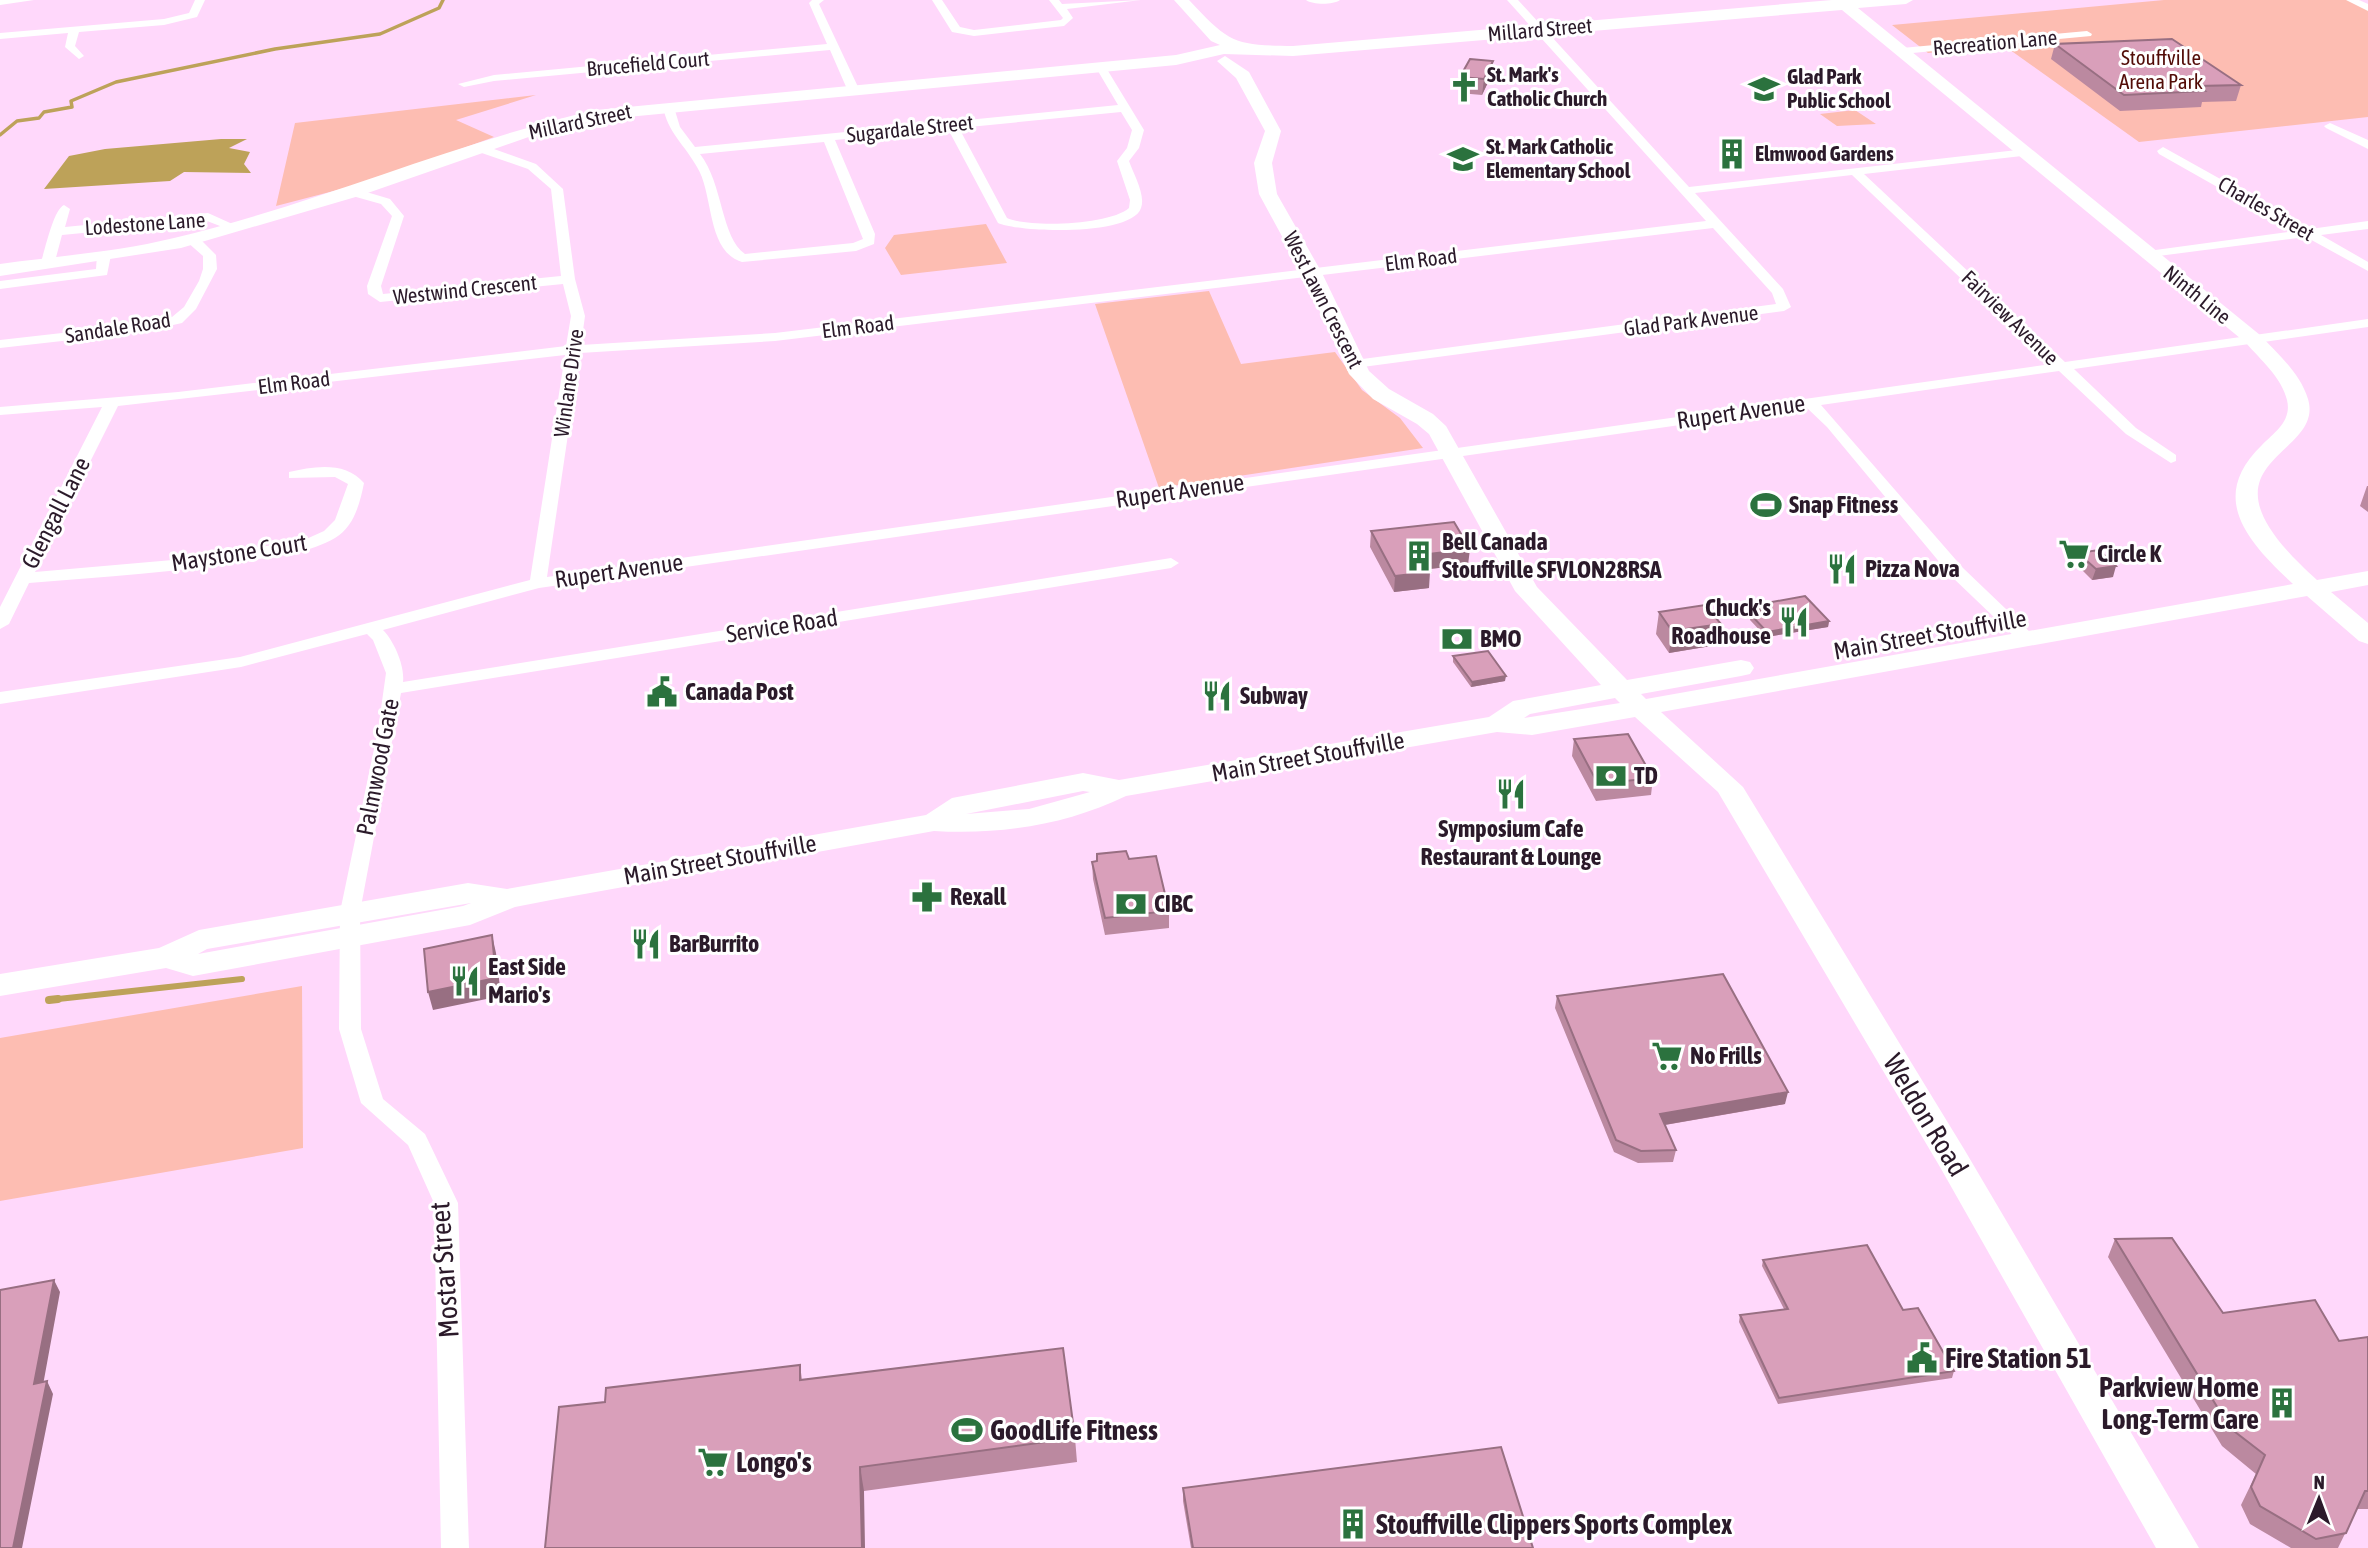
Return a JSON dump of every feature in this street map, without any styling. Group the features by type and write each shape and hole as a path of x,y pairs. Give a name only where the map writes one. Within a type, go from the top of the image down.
{"street":[{"path":"0,2 29,0"},
{"path":"0,36 164,22 192,15 200,0"},
{"path":"819,0 814,4 853,89"},
{"path":"937,0 956,30 964,33 1056,26 1068,18 1057,4"},
{"path":"1057,4 1136,0"},
{"name":"West Lawn Crescent","path":"1181,0 1218,53 1245,58 1273,131 1262,163 1268,194 1312,273 1360,374 1381,394 1425,419 1438,432 1527,591 1631,698"},
{"path":"1311,0 1335,0"},
{"name":"Glad Park Avenue","path":"1355,364 1784,307 1778,292 1713,224 1512,0"},
{"name":"Millard Street","path":"0,270 104,256 191,239 353,192 564,122 670,106 1176,60 1218,53 1245,58 1293,51 1846,2 1906,0"},
{"path":"2351,0 2368,8"},
{"name":"Ninth Line","path":"1846,2 2022,152 2253,339 2296,381 2307,403 2304,419 2284,443 2264,457 2246,481 2247,510 2260,535 2283,562 2368,636"},
{"path":"74,31 70,49 79,56"},
{"name":"Recreation Lane","path":"1902,51 2087,34"},
{"name":"Brucefield Court","path":"464,85 494,78 833,47"},
{"path":"952,125 1002,220 1008,225 1036,227 1125,218 1135,209 1136,200 1123,161 1133,148 1138,130 1100,66"},
{"path":"670,106 674,130 695,152 711,182 729,248 735,256 751,259 864,246 869,234 828,137"},
{"name":"Sugardale Street","path":"695,152 1125,108"},
{"path":"2330,126 2368,145"},
{"name":"Winlane Drive","path":"480,148 528,163 550,177 560,202 568,279 578,316 538,583"},
{"name":"Charles Street","path":"2163,151 2368,267"},
{"path":"1684,191 2022,152"},
{"name":"Fairview Avenue","path":"1854,171 2131,431 2171,458"},
{"name":"Westwind Crescent","path":"353,192 386,201 395,206 398,216 374,286 375,294 380,298 568,279"},
{"path":"47,265 64,209"},
{"name":"Lodestone Lane","path":"56,232 208,217 233,227"},
{"name":"Elm Road","path":"0,411 112,402 574,350 775,337 1713,224"},
{"path":"2148,255 2368,225"},
{"name":"Sandale Road","path":"0,344 154,326 180,318 202,288 210,269 209,255 191,239"},
{"path":"0,285 102,272 104,256"},
{"name":"Rupert Avenue","path":"0,698 241,662 538,583 2368,323"},
{"name":"Glengall Lane","path":"0,624 112,402"},
{"path":"1810,402 1832,424 1957,572 2018,629"},
{"name":"Maystone Court","path":"23,578 195,561 314,543 330,535 347,517 356,483 348,475 329,471 295,475"},
{"name":"Main Street Stouffville","path":"0,985 167,957 193,965 350,925 470,915 507,898 934,822 970,826 1042,814 1091,804 1119,789 1497,724 1532,727 1631,698 2306,580 2368,562"},
{"name":"Service Road","path":"394,689 1171,563"},
{"name":"Main Street Stouffville","path":"2306,580 2368,578"},
{"name":"Palmwood Gate","path":"350,925 394,689 395,673 381,638 371,628"},
{"name":"Weldon Road","path":"1631,698 1729,786 1958,1170 2178,1548"},
{"name":"Mostar Street","path":"350,925 350,1029 373,1103 417,1140 446,1203 455,1548"}],"green space":[{"name":"Stouffville Arena Park","path":"2164,0 2358,0 2368,5 2368,117 2139,142 2006,47 1928,53 1892,25"},
{"path":"536,95 456,120 494,137 372,181 276,206 295,123"},
{"path":"1855,110 1876,124 1837,126 1820,114"},
{"path":"986,224 1007,263 901,275 885,248 894,235"},
{"path":"1209,291 1241,364 1335,352 1362,390 1400,418 1423,448 1159,488 1095,304"},
{"path":"302,986 303,1148 0,1201 0,1038"}],"shaded area":[{"path":"247,139 229,148 250,152 244,164 251,173 184,172 170,181 44,189 69,156 105,149"}],"building":[{"path":"2172,39 2241,85 2199,86 2205,91 2124,95 2055,44"},
{"path":"1470,59 1493,61 1484,79 1460,77"},
{"path":"1454,522 1470,549 1420,555 1430,572 1395,576 1371,531"},
{"path":"2099,550 2116,566 2096,569 2078,553"},
{"name":"Chuck's Roadhouse","path":"1805,596 1829,621 1767,632 1751,615 1763,613 1756,605"},
{"path":"1705,605 1721,624 1672,631 1659,612"},
{"path":"1488,651 1506,676 1472,682 1453,656"},
{"path":"1628,734 1653,778 1598,784 1574,739"},
{"name":"CIBC","path":"1126,851 1129,859 1156,856 1169,911 1105,918 1092,862 1097,861 1097,854"},
{"path":"492,935 496,978 428,992 424,949"},
{"name":"No Frills","path":"1723,974 1788,1092 1660,1114 1676,1150 1641,1151 1616,1140 1557,996"},
{"name":"Parkview Home Long-Term Care","path":"2172,1238 2223,1313 2315,1300 2339,1341 2368,1337 2368,1491 2365,1491 2346,1533 2316,1539 2260,1506 2251,1487 2265,1455 2230,1428 2115,1239"},
{"path":"1867,1245 1903,1310 1918,1308 1954,1371 1779,1398 1740,1315 1788,1309 1763,1260"},
{"path":"54,1280 34,1384 47,1381 13,1548 0,1548 0,1290"},
{"name":"Longo's","path":"1063,1348 1075,1438 860,1467 862,1548 545,1548 559,1407 605,1402 606,1388 800,1365 800,1380"},
{"name":"Stouffville Clippers Sports Complex","path":"1501,1447 1533,1548 1193,1548 1183,1488"}],"waterway":[{"path":"0,135 17,121 39,118 44,112 72,107 71,101 116,82 275,49 380,34 439,8 443,0"},
{"path":"58,999 49,1000 242,979"}],"place":[{"name":"St. Mark's Catholic Church","path":"1464,87"},
{"name":"Glad Park Public School","path":"1764,89"},
{"name":"Elmwood Gardens","path":"1732,154"},
{"name":"St. Mark Catholic Elementary School","path":"1463,159"},
{"name":"Snap Fitness","path":"1766,505"},
{"name":"Circle K","path":"2074,554"},
{"name":"Bell Canada Stouffville SFVLON28RSA","path":"1419,556"},
{"name":"Pizza Nova","path":"1842,569"},
{"name":"Chuck's Roadhouse","path":"1794,622"},
{"name":"BMO","path":"1457,639"},
{"name":"Canada Post","path":"662,692"},
{"name":"Subway","path":"1217,696"},
{"name":"TD","path":"1611,776"},
{"name":"Symposium Cafe Restaurant & Lounge","path":"1511,794"},
{"name":"Rexall","path":"927,897"},
{"name":"CIBC","path":"1131,904"},
{"name":"BarBurrito","path":"646,944"},
{"name":"East Side Mario's","path":"465,981"},
{"name":"No Frills","path":"1667,1056"},
{"name":"Fire Station 51","path":"1922,1358"},
{"name":"Parkview Home Long-Term Care","path":"2282,1403"},
{"name":"GoodLife Fitness","path":"967,1430"},
{"name":"Longo's","path":"713,1462"},
{"name":"Stouffville Clippers Sports Complex","path":"1353,1524"}]}
